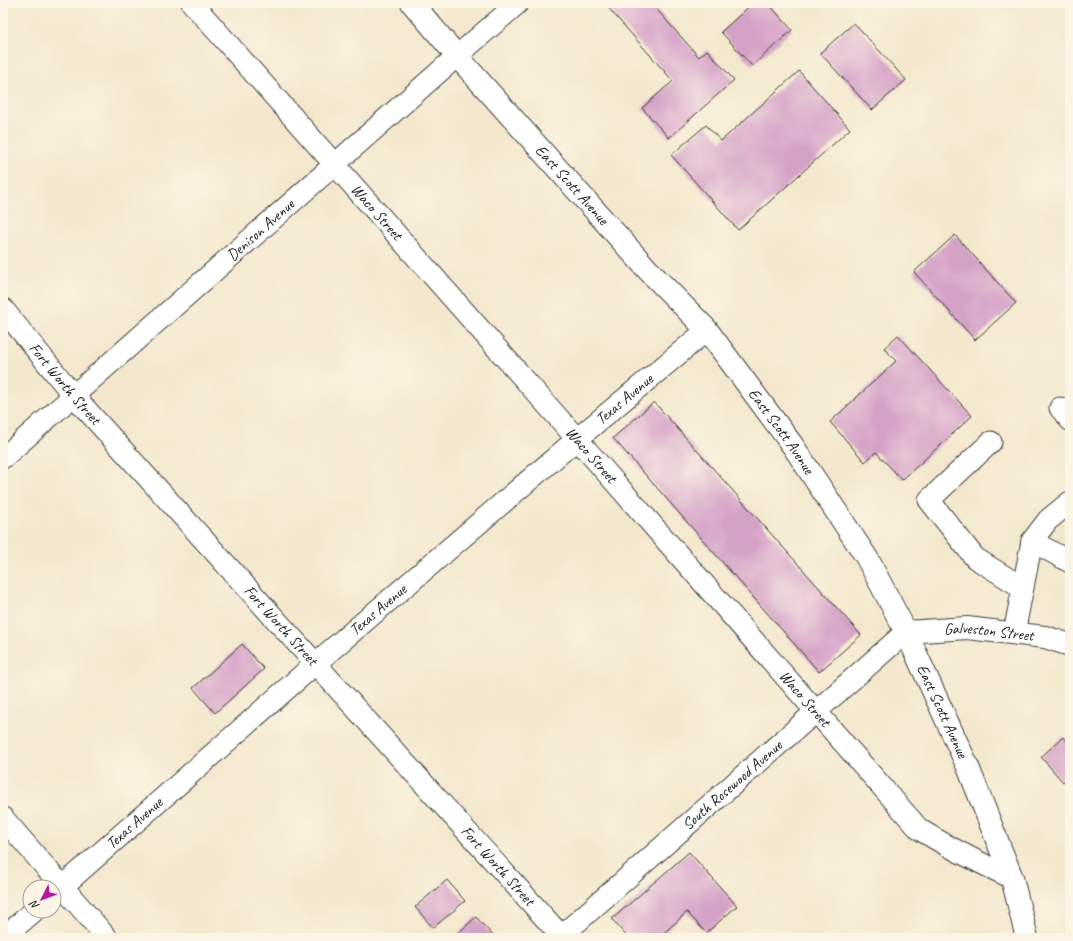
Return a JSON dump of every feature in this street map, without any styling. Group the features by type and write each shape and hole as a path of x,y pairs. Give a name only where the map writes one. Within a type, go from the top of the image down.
{"main road":[{"name":"East Scott Avenue","path":"412,3 457,56 648,270 707,330 793,446 859,545 906,632 968,767 1012,878 1027,938"},
{"name":"Galveston Street","path":"906,632 967,628 1046,636 1070,645"}],"street":[{"name":"Waco Street","path":"192,3 919,829 969,858 1012,878"},
{"name":"Denison Avenue","path":"3,458 518,3"},
{"name":"Fort Worth Street","path":"3,309 74,396 316,663 561,937"},
{"name":"Texas Avenue","path":"62,886 316,663 577,439 707,330"},
{"path":"991,442 929,500 975,558 1023,588"},
{"path":"1014,633 1032,541 1048,520 1070,502"},
{"path":"1032,541 1070,562"},
{"name":"South Rosewood Avenue","path":"561,937 906,632"},
{"path":"3,818 50,879"},
{"path":"62,894 107,938"},
{"path":"3,938 25,919"}],"building":[{"path":"604,3 651,3 699,57 707,50 734,80 669,138 642,108 673,81"},
{"path":"753,3 768,3 792,30 752,66 721,32"},
{"path":"854,23 906,80 872,110 820,53"},
{"path":"799,71 850,129 738,230 671,155 706,125 721,141"},
{"path":"955,235 1016,303 975,340 914,272"},
{"path":"898,335 972,416 902,480 876,452 865,462 830,422 896,361 884,348"},
{"path":"654,402 861,635 819,672 613,438"},
{"path":"242,644 264,669 215,713 193,688"},
{"path":"1063,737 1070,745 1070,787 1065,780 1063,782 1041,757"},
{"path":"689,852 737,906 706,933 687,912 664,933 668,938 628,938 612,919"},
{"path":"447,880 465,901 433,928 415,907"},
{"path":"476,917 495,938 453,938"}]}
